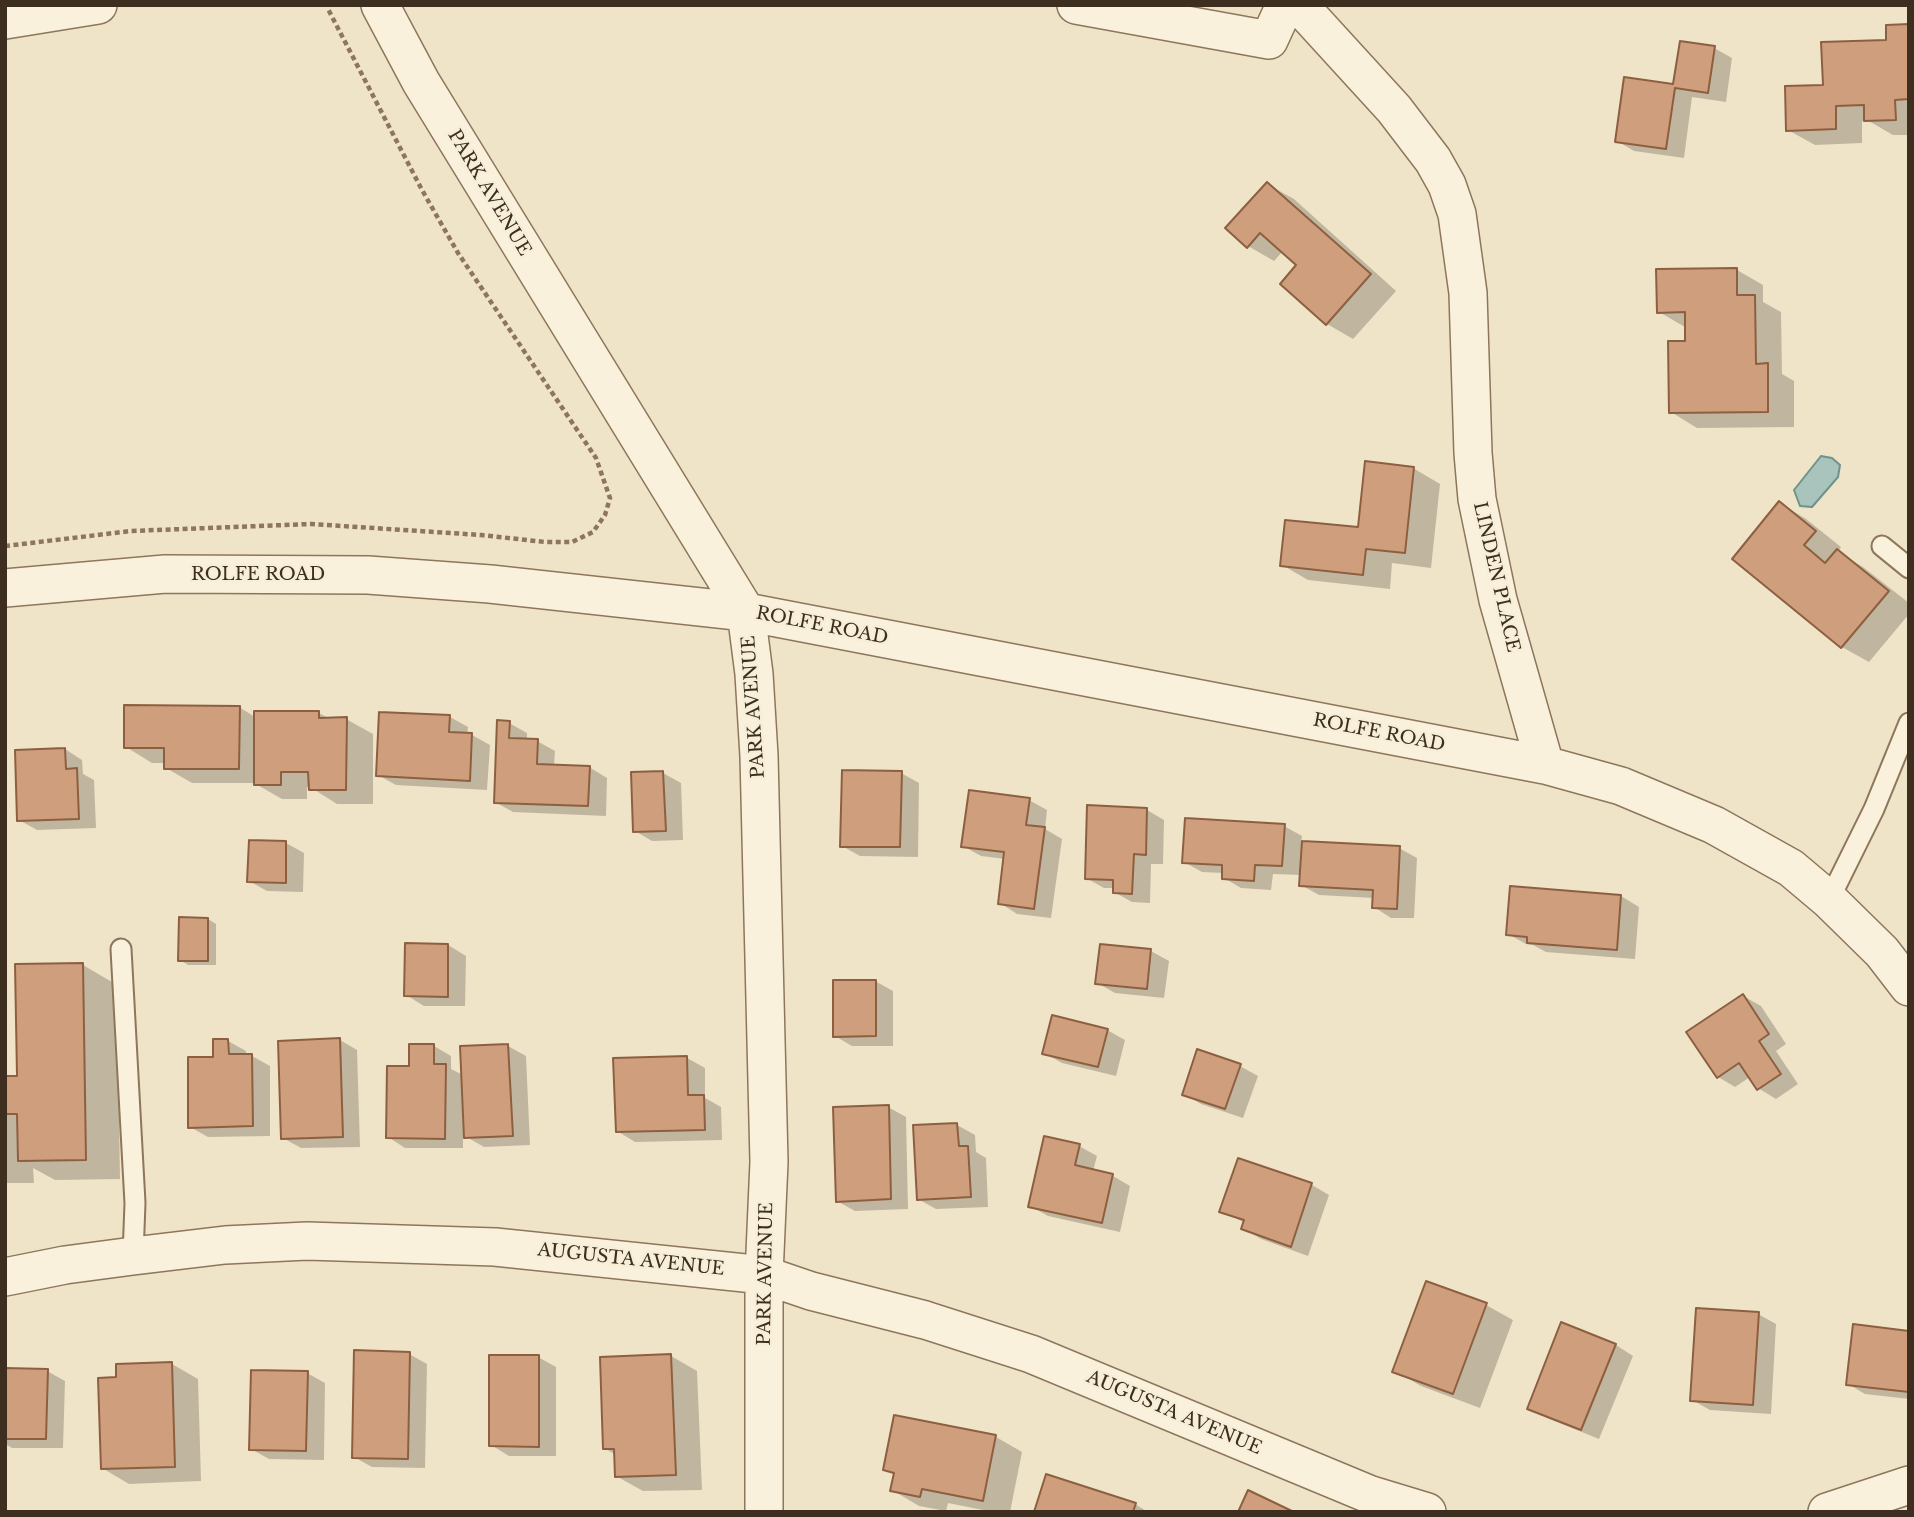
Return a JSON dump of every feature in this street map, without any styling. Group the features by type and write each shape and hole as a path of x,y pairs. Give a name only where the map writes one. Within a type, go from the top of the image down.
{"street":[{"path":"5,20 98,5"},
{"name":"PARK AVENUE","path":"380,5 421,82 746,612 754,674 759,757 769,1162 764,1275 764,1512"},
{"path":"1076,5 1269,40 1285,5"},
{"name":"LINDEN PLACE","path":"1299,5 1394,109 1433,160 1447,185 1457,214 1468,293 1477,499 1498,600 1545,765"},
{"name":"ROLFE ROAD","path":"5,588 165,575 368,575 490,584 746,612 1545,765"},
{"path":"1545,765 1621,786 1714,824 1791,868 1829,900 1882,952 1909,986"},
{"name":"AUGUSTA AVENUE","path":"5,1277 65,1265 225,1245 307,1241 495,1247 764,1275 925,1320 1031,1354 1371,1495 1427,1512"},
{"path":"1827,1512 1909,1485"}],"lane":[{"path":"1882,546 1909,568"},
{"path":"1829,900 1874,809 1909,723"},
{"path":"121,949 135,1203 133,1256"}],"path":[{"path":"5,546 131,531 311,524 572,542 593,532 605,515 610,498 596,458 458,253 422,190 328,9"}],"water":[{"path":"1821,456 1832,458 1840,465 1838,477 1812,507 1800,506 1794,490"}],"building":[{"path":"1909,24 1909,99 1895,100 1896,120 1864,121 1864,105 1836,106 1836,129 1786,131 1785,86 1823,85 1821,42 1886,40 1886,25"},
{"path":"1680,41 1715,46 1708,93 1675,88 1666,149 1615,142 1624,77 1673,84"},
{"path":"1267,182 1371,274 1326,325 1280,284 1296,265 1260,233 1247,248 1225,228"},
{"path":"1737,268 1737,295 1755,295 1756,364 1768,363 1768,412 1669,413 1668,341 1685,341 1685,312 1657,313 1656,269"},
{"path":"1365,461 1414,467 1405,553 1366,549 1363,575 1280,566 1285,520 1358,527"},
{"path":"1779,501 1816,531 1804,545 1825,563 1837,549 1889,591 1841,648 1732,559"},
{"path":"124,705 240,706 239,769 164,769 164,748 124,748"},
{"path":"254,711 319,711 319,718 347,717 346,790 309,790 308,772 281,772 281,785 254,785"},
{"path":"379,712 450,715 449,732 472,733 470,781 376,776"},
{"path":"497,720 510,721 509,738 538,739 537,764 590,766 588,806 494,803"},
{"path":"65,748 66,769 77,768 79,819 17,821 15,750"},
{"path":"842,770 902,771 900,847 840,847"},
{"path":"663,771 666,831 633,832 631,772"},
{"path":"969,790 1030,798 1026,825 1045,827 1034,909 998,904 1004,852 961,847"},
{"path":"1087,805 1147,808 1146,855 1134,854 1132,894 1113,893 1113,880 1085,879"},
{"path":"1185,818 1285,824 1282,866 1255,865 1254,881 1222,879 1222,865 1182,863"},
{"path":"249,840 286,841 286,883 247,882"},
{"path":"1302,841 1400,846 1397,909 1372,908 1373,890 1299,886"},
{"path":"1510,886 1621,895 1617,950 1527,943 1527,937 1506,935"},
{"path":"179,917 208,918 208,961 178,961"},
{"path":"405,943 448,944 448,997 404,996"},
{"path":"1100,944 1151,949 1147,989 1095,984"},
{"path":"83,963 86,1160 18,1161 17,1114 5,1114 5,1076 17,1076 15,964"},
{"path":"833,980 876,980 876,1036 833,1037"},
{"path":"1743,994 1769,1034 1759,1041 1781,1074 1757,1090 1739,1063 1717,1078 1686,1032"},
{"path":"1052,1015 1108,1029 1098,1067 1042,1054"},
{"path":"340,1038 343,1137 281,1139 278,1041"},
{"path":"213,1039 228,1039 229,1054 252,1054 253,1126 188,1128 188,1057 213,1057"},
{"path":"409,1044 434,1044 434,1064 446,1064 445,1139 386,1138 387,1066 409,1066"},
{"path":"508,1044 513,1136 464,1138 460,1046"},
{"path":"1197,1049 1241,1064 1225,1109 1182,1095"},
{"path":"687,1056 688,1095 704,1095 705,1130 616,1132 613,1058"},
{"path":"889,1105 891,1199 836,1202 833,1107"},
{"path":"957,1123 959,1146 968,1146 971,1197 917,1200 913,1125"},
{"path":"1044,1136 1080,1144 1075,1165 1113,1174 1102,1223 1028,1207"},
{"path":"1238,1158 1312,1183 1291,1247 1241,1229 1244,1220 1219,1212"},
{"path":"1426,1281 1487,1303 1453,1394 1392,1372"},
{"path":"1696,1308 1759,1312 1753,1405 1690,1401"},
{"path":"1561,1322 1616,1344 1581,1430 1527,1409"},
{"path":"1853,1324 1909,1331 1909,1392 1846,1385"},
{"path":"354,1350 410,1352 408,1459 352,1458"},
{"path":"671,1354 676,1475 615,1477 614,1449 603,1449 600,1357"},
{"path":"489,1355 539,1355 539,1447 489,1446"},
{"path":"172,1362 175,1467 101,1469 98,1378 116,1377 116,1364"},
{"path":"5,1368 48,1369 46,1439 5,1439"},
{"path":"251,1370 308,1371 306,1451 249,1450"},
{"path":"894,1415 996,1435 983,1501 922,1489 920,1497 890,1491 894,1473 883,1470"},
{"path":"1046,1474 1136,1503 1133,1512 1034,1512"},
{"path":"1248,1490 1294,1512 1238,1512"}]}
